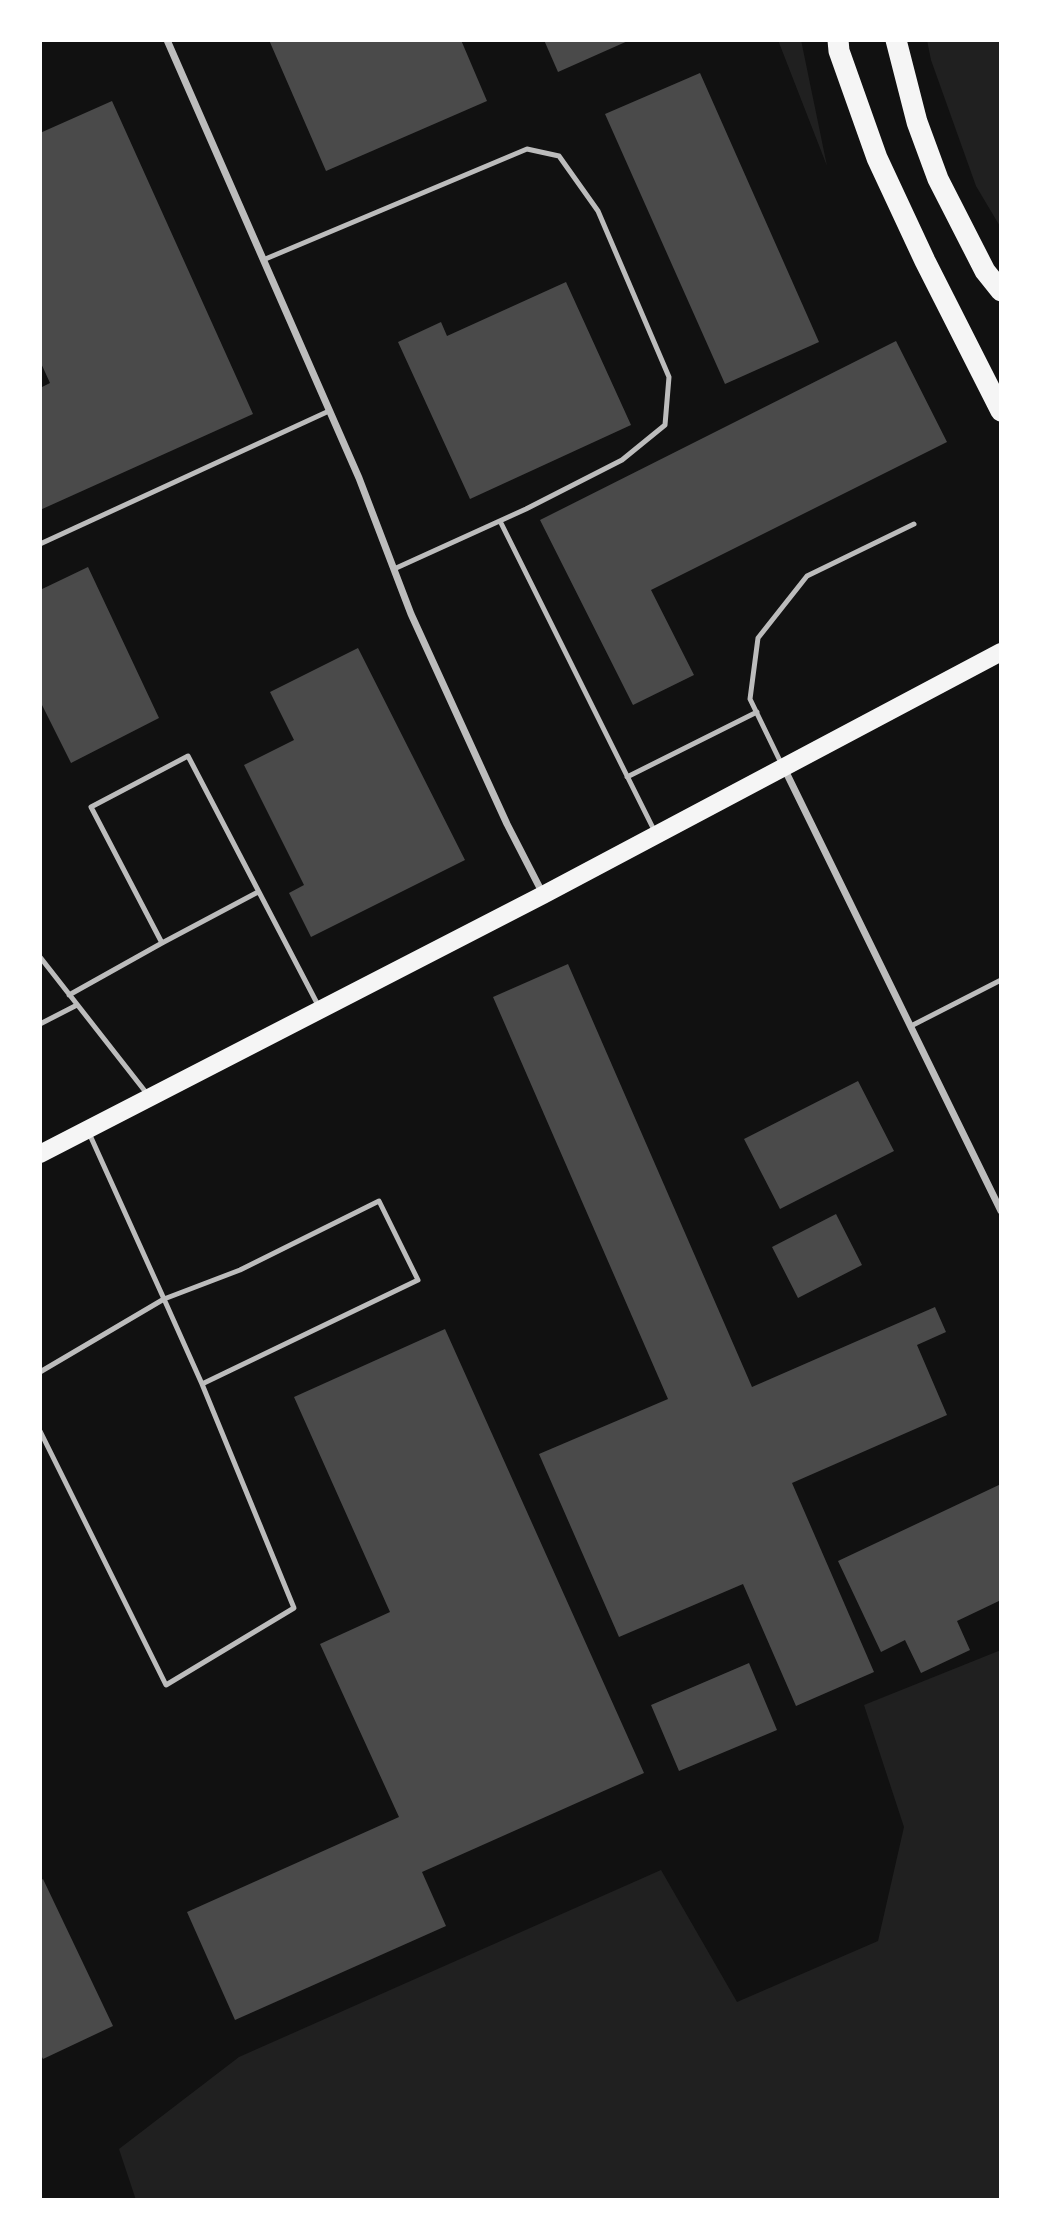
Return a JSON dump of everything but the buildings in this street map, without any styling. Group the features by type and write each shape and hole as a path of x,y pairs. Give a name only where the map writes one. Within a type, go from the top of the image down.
{"highway":[{"path":"838,40 839,51 877,158 925,261 1001,411"},
{"path":"895,40 917,122 938,179 985,271 1001,291"}],"main road":[{"path":"40,1154 544,895 1001,652"}],"street":[{"path":"167,40 359,478 411,614 544,895"},
{"path":"784,768 1001,1211"}],"lane":[{"path":"263,260 527,149 559,156 598,211 669,377 665,425 622,460 500,521 394,569"},
{"path":"40,544 329,411"},
{"path":"500,521 656,835"},
{"path":"784,768 751,699 758,638 807,576 914,524"},
{"path":"628,777 757,712"},
{"path":"162,943 91,807 188,757 321,1010"},
{"path":"69,995 258,892"},
{"path":"40,957 150,1098"},
{"path":"911,1026 1001,980"},
{"path":"40,1024 77,1005"},
{"path":"40,1432 166,1685 294,1608 202,1384 88,1130"},
{"path":"40,1372 164,1299 240,1270 379,1201 418,1280 202,1384"}],"shaded area":[{"path":"778,40 801,40 827,166"},
{"path":"927,40 1001,40 1001,228 976,186 931,60"},
{"path":"1001,1650 1001,2200 136,2200 119,2149 239,2057 661,1870 737,2002 878,1941 904,1827 864,1705"}]}
